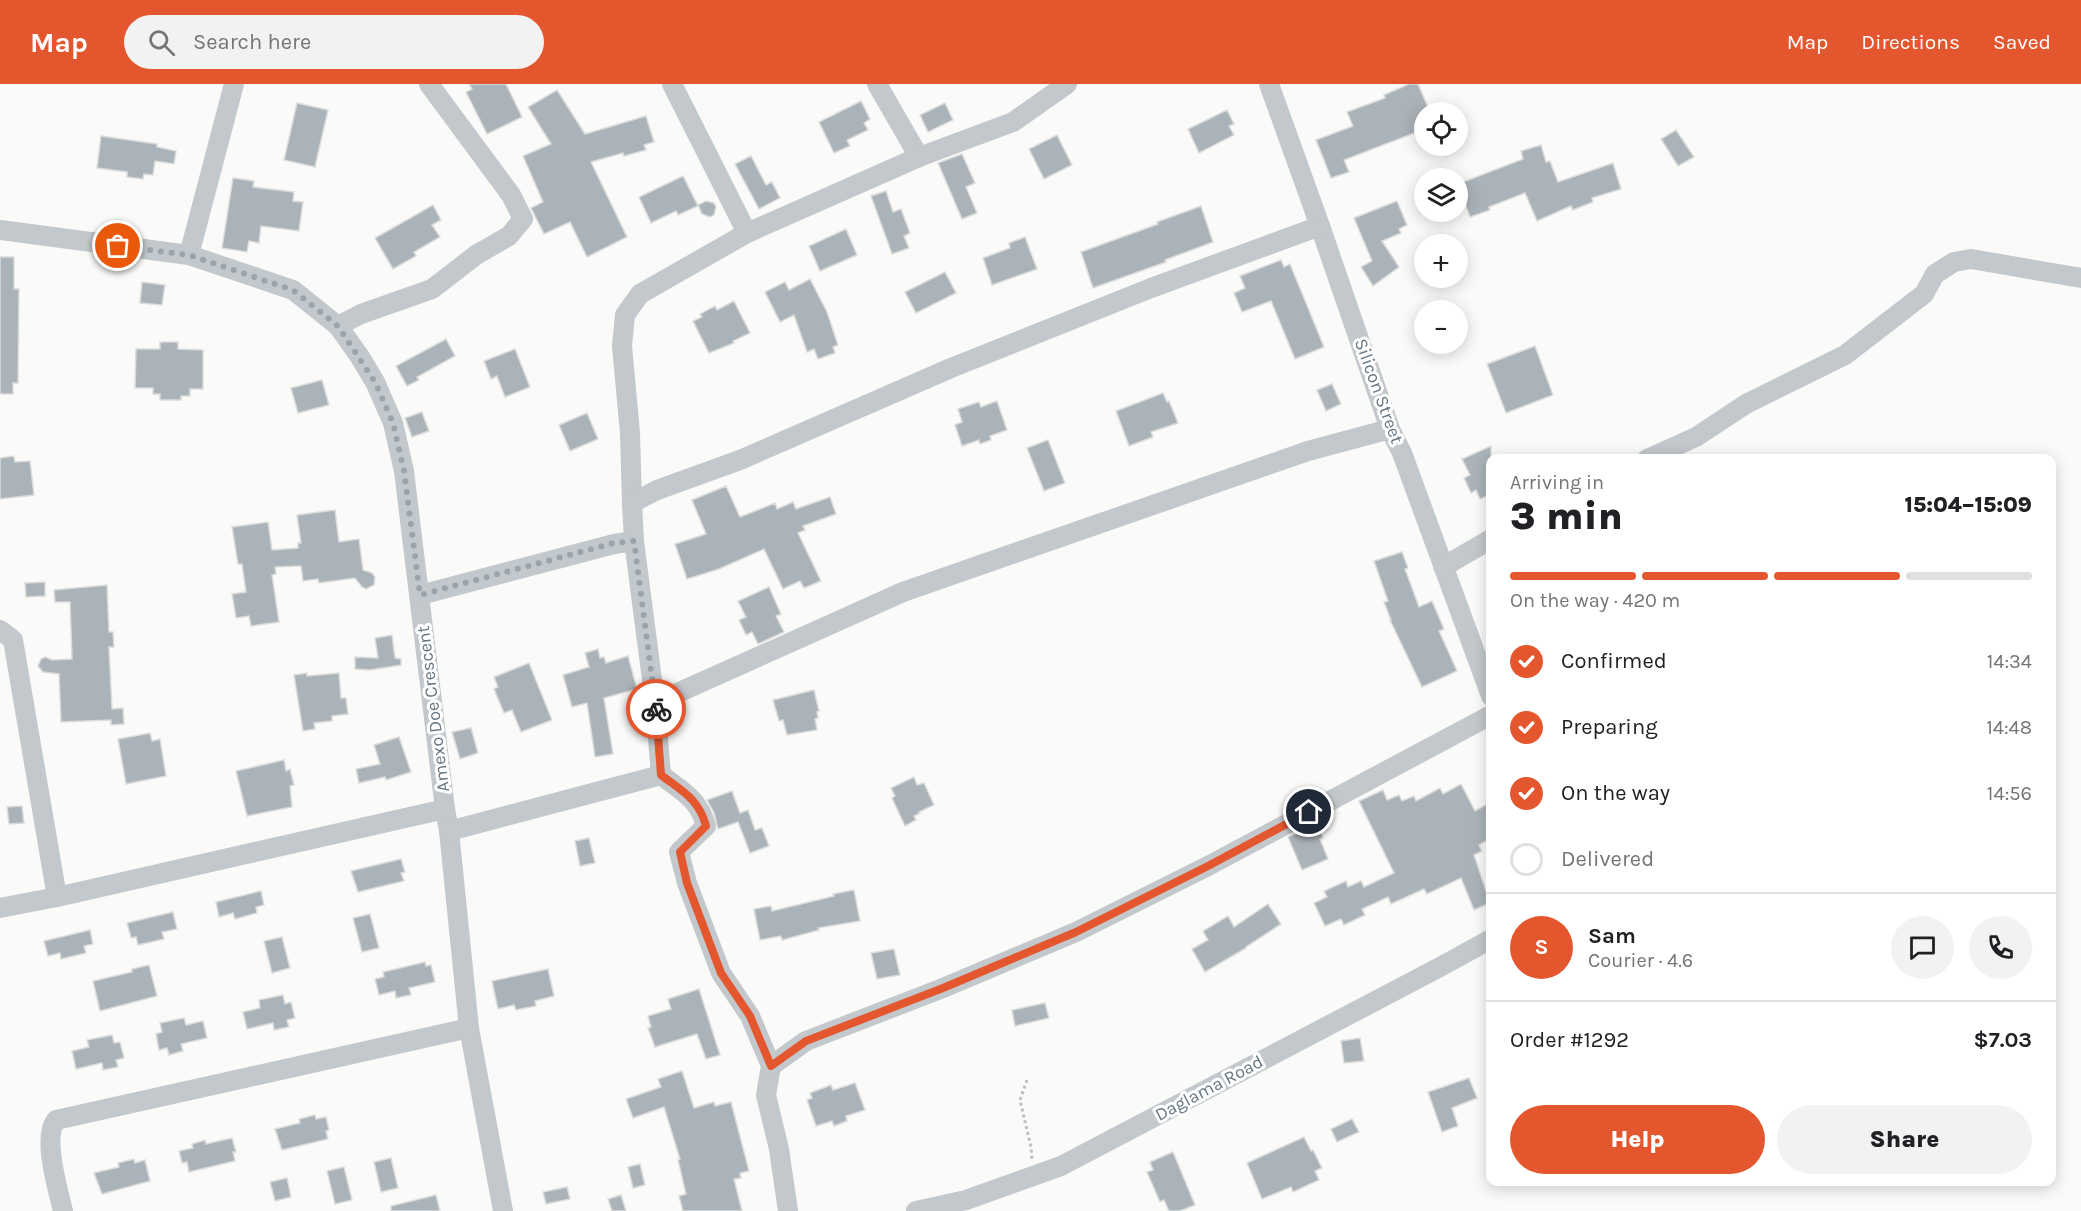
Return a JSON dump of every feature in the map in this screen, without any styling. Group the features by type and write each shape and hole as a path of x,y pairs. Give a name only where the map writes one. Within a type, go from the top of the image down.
{"street":[{"path":"189,255 234,84"},
{"path":"338,326 361,314 432,289 476,255 509,236 523,219 511,195 429,84"},
{"path":"672,84 747,233"},
{"path":"877,84 919,157"},
{"path":"788,1211 779,1149 766,1095 771,1066 750,1016 721,973 687,883 680,852 706,826 702,811 688,795 661,775 655,703 634,541 630,434 622,346 625,315 640,294 747,233 919,157 1012,122 1067,84"},
{"name":"Silicon Street","path":"1269,84 1390,429 1402,453 1486,683"},
{"path":"632,503 657,490 740,460 972,360 1151,288 1320,226"},
{"name":"Amexo Doe Crescent","path":"0,230 189,255 293,290 338,326 375,382 393,423 404,471 449,831 469,1029 503,1211"},
{"path":"1658,454 1696,437 1746,404 1845,355 1924,294 1935,273 1954,262 1971,259 2081,278"},
{"path":"655,703 903,592 1308,451 1390,429"},
{"path":"420,595 614,543 634,541"},
{"path":"1443,567 1486,541"},
{"path":"0,630 13,640 57,897"},
{"path":"771,1066 806,1041 943,988 1076,932 1208,866 1486,719"},
{"path":"449,831 661,775"},
{"path":"0,908 445,809"},
{"name":"Daglama Road","path":"916,1211 966,1200 1061,1166 1486,942"},
{"path":"63,1211 54,1170 50,1136 51,1125 56,1120 469,1029"}],"path":[{"path":"1027,1080 1020,1100 1031,1147 1033,1176"}],"building":[{"path":"469,84 506,84 522,117 487,134 466,92 472,89"},
{"path":"1409,84 1418,84 1426,102 1414,102 1414,133 1344,160 1349,172 1331,178 1316,140 1353,126 1347,112 1385,98 1384,95"},
{"path":"557,90 585,134 646,116 654,142 644,145 646,150 624,156 623,153 591,162 627,237 587,257 570,222 544,234 531,208 543,202 523,156 551,144 528,107"},
{"path":"861,101 870,119 864,123 868,130 847,140 850,146 834,153 819,122"},
{"path":"297,103 328,110 315,167 284,160"},
{"path":"945,103 953,120 928,132 920,115"},
{"path":"1227,110 1234,124 1229,126 1234,135 1199,153 1188,129"},
{"path":"1676,130 1694,157 1678,166 1661,139"},
{"path":"1057,135 1072,165 1044,179 1029,149"},
{"path":"101,136 157,144 157,147 176,151 174,164 155,161 153,175 144,174 143,179 127,177 127,172 97,168"},
{"path":"1541,145 1546,162 1550,161 1558,182 1613,163 1621,189 1592,198 1593,202 1573,210 1571,206 1537,221 1525,193 1470,217 1468,180 1523,159 1521,151"},
{"path":"962,154 975,183 966,187 977,213 962,219 938,163"},
{"path":"751,156 766,185 772,182 780,198 759,209 735,164"},
{"path":"683,176 698,206 678,215 676,211 651,223 639,197"},
{"path":"233,178 254,181 253,187 294,192 293,201 303,202 299,231 261,226 259,243 249,241 247,252 222,248"},
{"path":"886,191 893,212 901,209 910,233 904,236 909,248 892,254 871,196"},
{"path":"706,201 714,203 716,207 714,215 710,217 702,214 698,205"},
{"path":"1397,201 1407,225 1399,229 1401,233 1382,241 1399,267 1373,286 1361,267 1372,261 1354,218"},
{"path":"433,205 441,220 432,225 440,237 414,252 416,256 393,269 375,238"},
{"path":"1201,206 1213,242 1165,260 1166,262 1093,288 1081,252"},
{"path":"846,229 857,255 820,271 809,246"},
{"path":"1025,237 1037,269 992,285 983,258 1010,248 1009,243"},
{"path":"0,257 14,257 14,289 19,289 18,383 13,383 13,394 0,394"},
{"path":"1281,260 1284,267 1290,264 1324,347 1295,359 1271,301 1242,312 1234,293 1245,288 1240,276"},
{"path":"945,272 956,293 916,313 905,292"},
{"path":"810,279 827,312 838,345 833,347 835,353 818,359 814,349 807,352 794,315 780,322 765,292 785,282 789,290"},
{"path":"142,282 165,285 162,305 140,303"},
{"path":"734,301 750,333 733,341 734,343 709,353 693,321 702,317 700,314 715,306 717,310"},
{"path":"446,339 455,356 417,377 419,380 407,386 396,366"},
{"path":"160,342 178,342 178,349 203,350 203,389 190,389 190,396 181,396 181,400 160,400 160,394 153,394 153,388 135,388 136,349 160,349"},
{"path":"1535,346 1553,395 1506,413 1487,364"},
{"path":"515,349 530,387 505,397 497,376 491,379 484,361"},
{"path":"322,380 329,405 298,413 291,388"},
{"path":"1332,384 1341,404 1326,411 1317,390"},
{"path":"1163,393 1178,423 1151,432 1153,437 1129,446 1116,411"},
{"path":"997,401 1007,430 990,436 991,440 980,444 979,440 962,446 955,425 962,422 958,409 979,402 981,407"},
{"path":"422,412 429,431 412,437 405,418"},
{"path":"587,413 598,439 570,451 559,425"},
{"path":"1048,440 1065,483 1044,491 1027,448"},
{"path":"1491,446 1491,454 1486,454 1486,496 1480,499 1476,490 1471,493 1464,478 1470,475 1462,459"},
{"path":"14,456 15,462 30,461 34,495 0,499 0,458"},
{"path":"726,486 740,517 775,503 777,509 793,502 796,509 830,497 836,514 803,526 805,530 798,533 821,581 804,588 800,581 783,589 764,549 719,569 687,579 675,544 706,534 692,500"},
{"path":"335,510 339,542 359,539 363,570 372,573 375,577 374,585 366,589 355,578 319,583 318,579 303,581 301,566 275,567 276,574 272,575 279,622 251,626 249,616 236,618 232,594 246,592 242,564 238,564 232,527 268,522 272,550 298,548 298,543 301,543 297,515"},
{"path":"1402,552 1408,568 1405,569 1419,607 1432,601 1444,629 1439,631 1457,671 1422,687 1390,620 1384,602 1388,601 1374,561"},
{"path":"45,582 45,596 26,597 25,583"},
{"path":"107,585 109,632 113,632 114,647 109,647 112,709 123,708 124,724 111,725 111,720 61,722 59,674 43,672 38,666 41,659 45,657 52,660 72,659 70,602 55,602 54,590"},
{"path":"769,587 781,614 776,616 784,632 758,644 752,632 746,635 739,620 746,617 738,601"},
{"path":"392,635 395,658 401,659 401,665 370,670 355,669 355,657 378,658 375,638"},
{"path":"598,649 600,658 604,657 606,663 628,656 637,689 604,698 613,754 595,757 587,703 572,707 563,675 589,667 585,653"},
{"path":"529,663 552,720 521,732 512,710 504,713 494,689 498,687 494,677"},
{"path":"307,673 307,676 339,673 341,698 346,698 348,714 332,716 332,721 314,723 315,729 303,731 294,675"},
{"path":"814,690 819,711 817,712 818,718 815,719 817,730 787,735 783,720 779,721 773,700"},
{"path":"471,728 478,753 460,759 452,732"},
{"path":"150,733 152,741 160,739 166,776 126,784 118,739"},
{"path":"399,737 411,772 386,780 385,777 359,783 356,769 380,764 374,745"},
{"path":"284,760 286,771 290,769 294,785 290,786 292,807 247,816 236,771"},
{"path":"914,777 917,785 924,783 934,805 919,812 914,816 916,820 905,826 892,798 895,796 891,788"},
{"path":"1461,784 1475,811 1486,805 1486,841 1479,845 1482,851 1474,855 1486,891 1486,905 1474,910 1461,878 1427,894 1424,889 1391,904 1388,897 1362,909 1365,915 1344,925 1341,919 1325,926 1314,903 1327,897 1324,891 1346,881 1348,887 1361,881 1364,887 1394,873 1359,801 1383,790 1387,800 1399,795 1402,801 1414,796 1416,801 1440,788 1443,794"},
{"path":"732,791 740,813 748,810 755,830 762,828 769,846 750,853 738,822 718,829 714,813 707,800"},
{"path":"22,806 24,823 9,824 7,807"},
{"path":"1318,825 1323,838 1320,839 1328,859 1302,870 1288,837"},
{"path":"589,838 595,863 580,866 575,841"},
{"path":"401,859 405,872 401,873 404,881 358,892 351,871"},
{"path":"854,890 860,921 818,928 819,930 782,940 781,936 760,940 754,909 771,906 772,911"},
{"path":"261,891 264,905 256,907 257,913 235,919 233,913 219,917 216,902"},
{"path":"1268,904 1281,924 1205,972 1192,949 1208,940 1203,931 1228,916 1234,927"},
{"path":"173,912 177,929 162,932 164,939 138,945 136,937 131,938 127,923"},
{"path":"370,914 379,948 362,952 353,918"},
{"path":"90,930 93,944 84,946 86,953 61,959 60,953 48,956 44,941"},
{"path":"282,937 290,968 272,973 264,941"},
{"path":"894,949 900,975 877,979 871,953"},
{"path":"425,962 426,966 431,965 435,982 409,988 411,995 396,998 395,991 379,995 375,979 384,977 383,972"},
{"path":"149,965 157,996 100,1011 93,981 132,972 132,969"},
{"path":"548,969 554,996 535,1001 536,1006 516,1010 514,1005 498,1009 492,981"},
{"path":"699,989 720,1055 706,1059 697,1034 655,1047 648,1028 651,1027 648,1016 671,1009 668,999"},
{"path":"283,995 285,1004 291,1002 295,1018 287,1020 289,1027 274,1030 273,1023 247,1029 243,1012 260,1008 259,1000"},
{"path":"1045,1003 1049,1018 1015,1026 1012,1010"},
{"path":"184,1018 186,1025 203,1021 207,1038 181,1044 183,1051 169,1055 167,1048 159,1050 156,1034 162,1032 160,1023"},
{"path":"112,1035 114,1043 120,1042 124,1058 116,1060 118,1067 103,1070 102,1063 76,1069 72,1051 89,1047 87,1040"},
{"path":"1360,1038 1364,1061 1344,1063 1341,1041"},
{"path":"682,1071 694,1108 714,1102 715,1106 731,1102 749,1171 740,1173 741,1178 734,1179 742,1211 683,1211 679,1196 686,1194 678,1160 680,1159 664,1107 633,1118 626,1099 661,1087 658,1079"},
{"path":"1469,1078 1477,1098 1452,1108 1458,1126 1442,1132 1428,1092"},
{"path":"855,1083 865,1110 846,1116 847,1121 834,1126 832,1121 816,1126 807,1100 812,1098 810,1093 831,1085 833,1090"},
{"path":"315,1115 316,1119 326,1117 329,1130 326,1131 328,1139 282,1150 275,1129 300,1123 299,1119"},
{"path":"1352,1119 1359,1132 1337,1142 1331,1129"},
{"path":"1304,1137 1322,1168 1315,1171 1319,1180 1293,1192 1291,1187 1262,1199 1247,1163"},
{"path":"232,1138 236,1152 233,1152 235,1161 189,1172 187,1162 182,1163 179,1151 193,1148 192,1144 205,1140 206,1144"},
{"path":"1173,1152 1195,1205 1180,1211 1169,1211 1164,1200 1160,1202 1147,1172 1153,1170 1150,1162"},
{"path":"391,1158 398,1188 381,1192 374,1162"},
{"path":"134,1159 135,1163 145,1160 150,1181 102,1194 94,1173 119,1167 118,1163"},
{"path":"640,1164 645,1185 633,1188 628,1167"},
{"path":"344,1167 352,1200 335,1204 327,1171"},
{"path":"287,1178 291,1197 275,1201 270,1182"},
{"path":"567,1187 570,1199 546,1204 543,1192"},
{"path":"436,1195 440,1211 391,1211 391,1206"},
{"path":"621,1195 626,1211 612,1211 608,1199"}],"way so far":[{"path":"118,246 189,255 293,290 338,326 375,382 393,423 404,471 420,595 614,543 634,541 656,709"}],"route":[{"path":"656,709 661,775 688,795 702,811 706,826 680,852 687,883 721,973 750,1016 771,1066 806,1041 943,988 1076,932 1309,812"}]}
